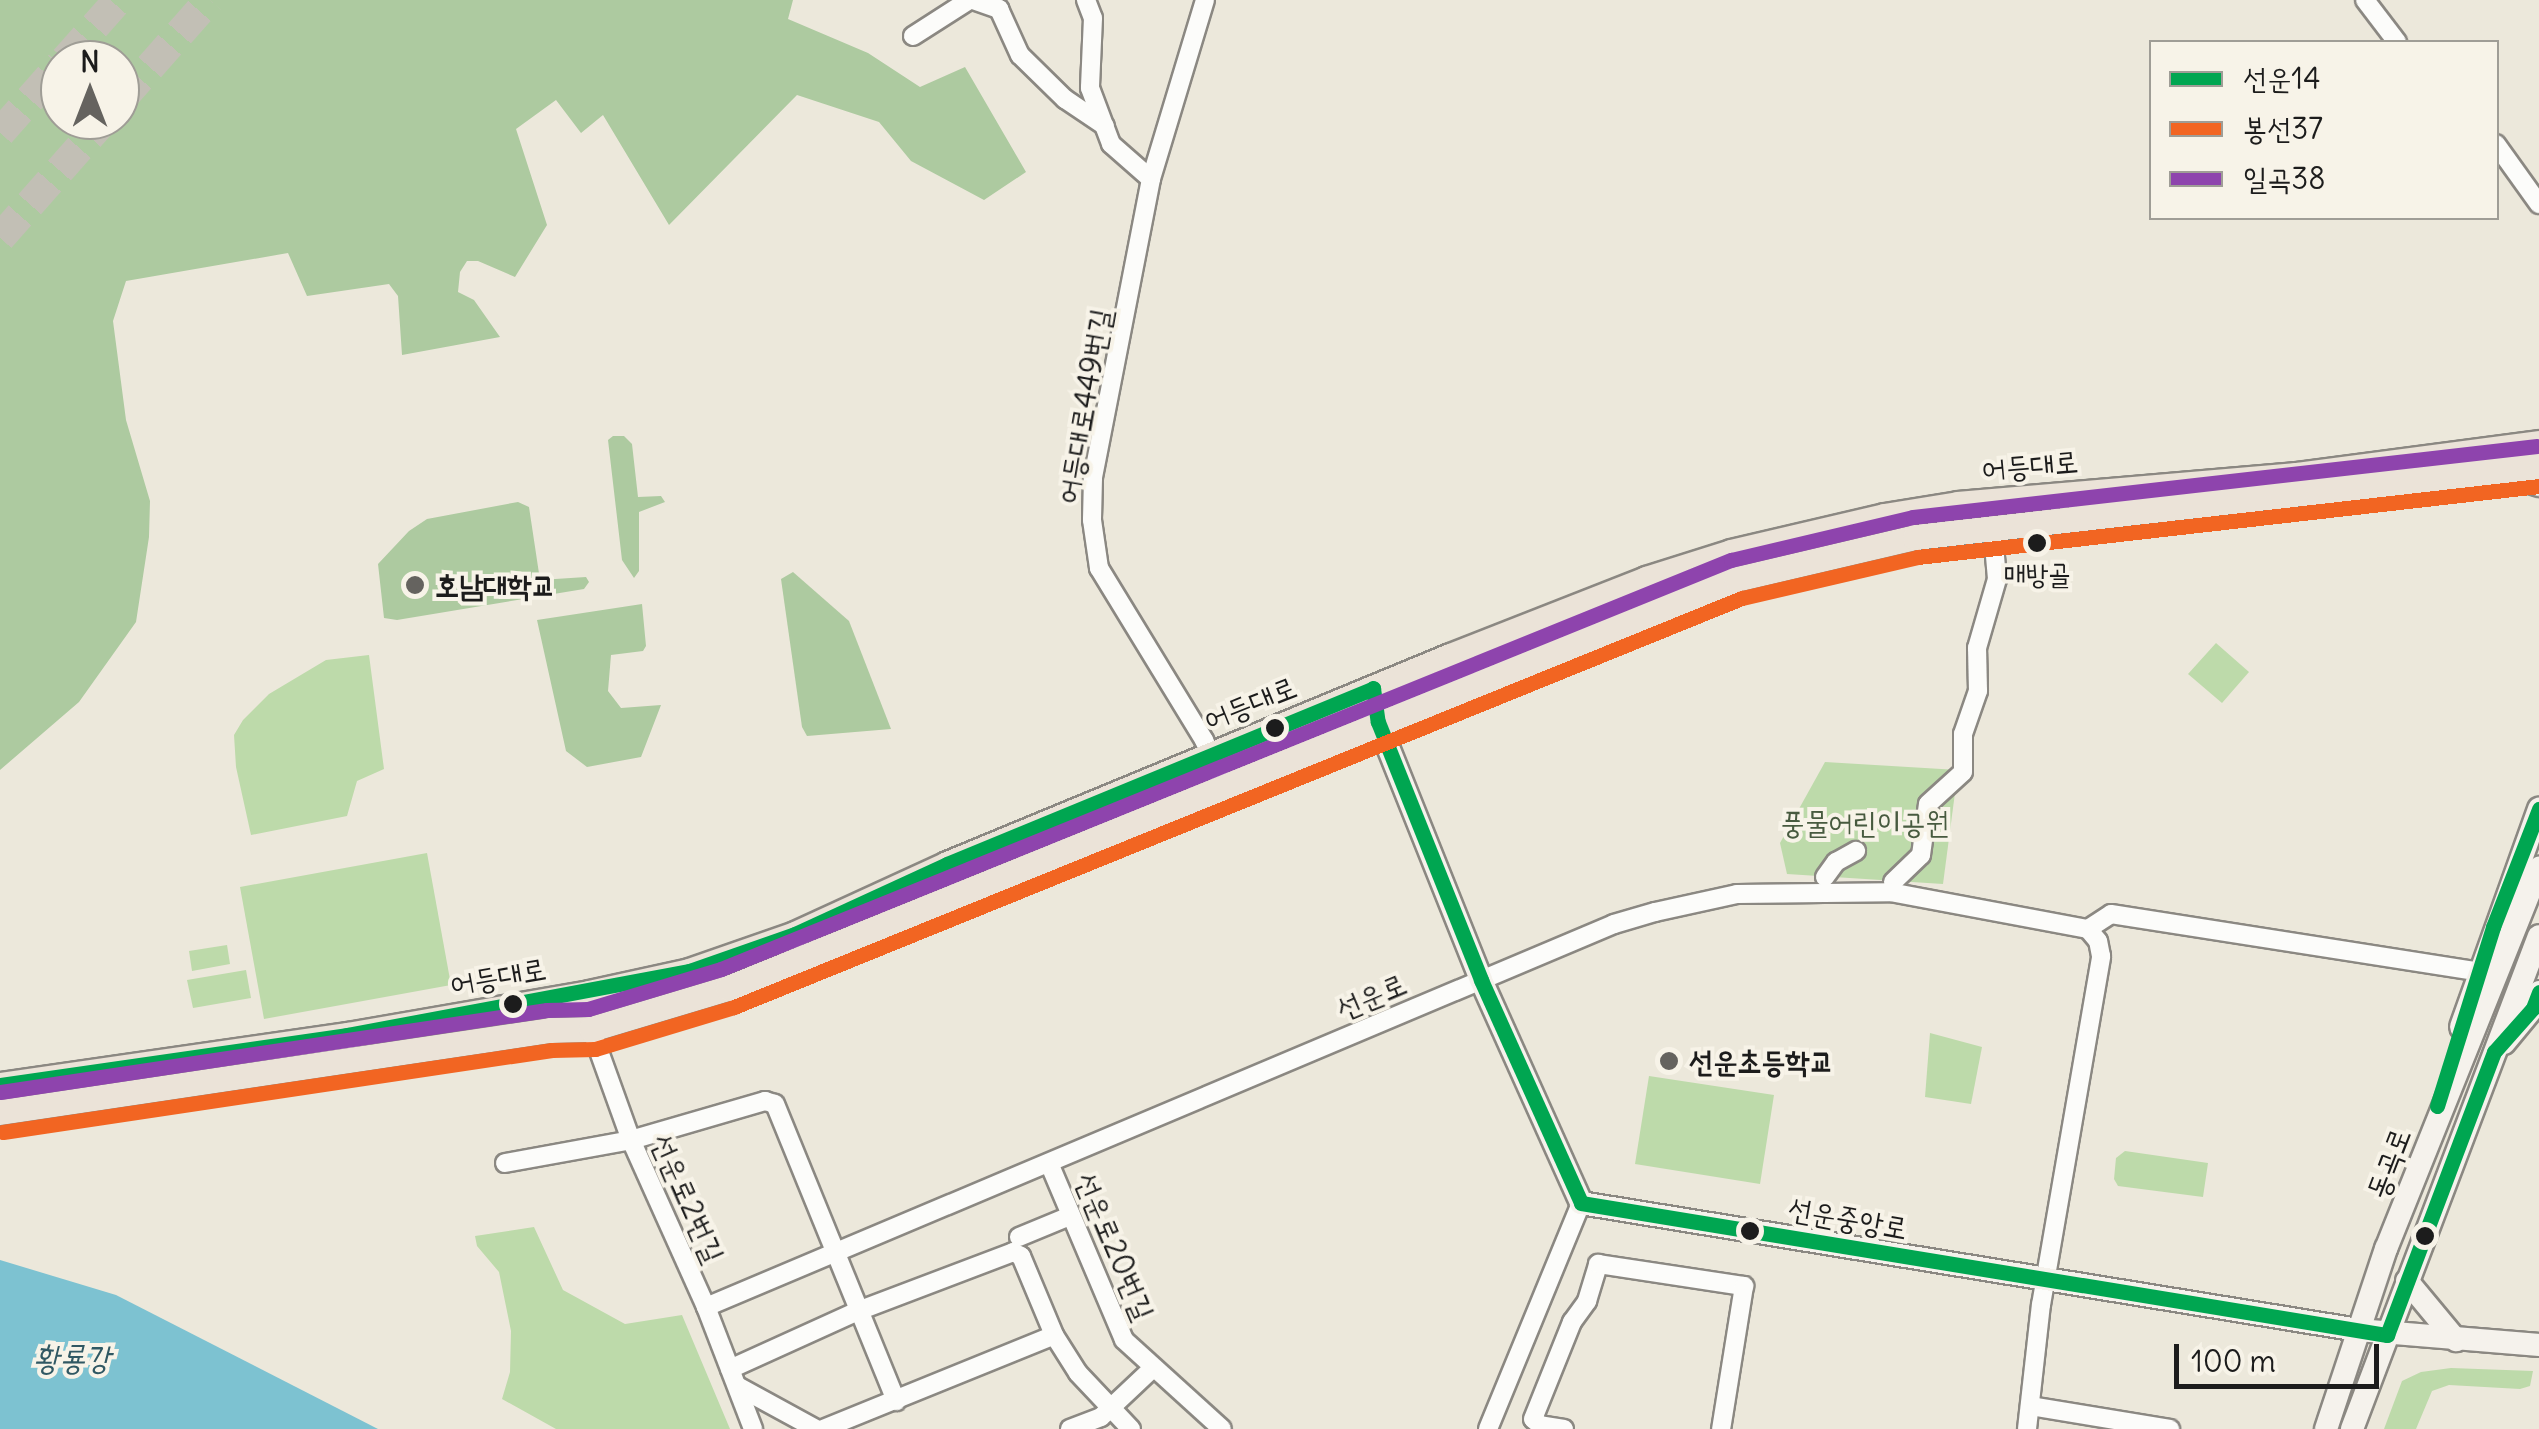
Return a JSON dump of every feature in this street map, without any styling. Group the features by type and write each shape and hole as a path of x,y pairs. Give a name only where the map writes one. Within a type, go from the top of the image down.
{"main road":[{"name":"어등대로","path":"0,1086 330,1038 589,994 689,971 795,934 947,864 1373,688 1646,579 1732,552 1884,516 1958,504 2296,475 2539,442"},
{"name":"어등대로","path":"0,1112 550,1030 591,1029 814,957 1378,722 1736,579 1915,537 2539,466"},
{"path":"2495,471 2539,485"},
{"path":"1373,688 1378,722 1481,980 1581,1204"},
{"path":"2425,1150 2480,972 2539,809"},
{"name":"동곡로","path":"2326,1429 2425,1150 2539,868"},
{"name":"동곡로","path":"2352,1429 2539,936"},
{"path":"2494,1052 2533,1008 2539,992"},
{"name":"선운중앙로","path":"1581,1204 2358,1330 2539,1345"},
{"path":"2408,1281 2456,1340"}],"street":[{"path":"913,36 971,0 999,10 1020,55 1065,98 1104,126"},
{"path":"1086,0 1093,18 1090,88 1112,144 1151,179"},
{"name":"어등대로449번길","path":"1205,0 1151,179 1093,478 1093,549 1099,568 1210,754 1225,789"},
{"path":"2365,0 2395,40"},
{"path":"2499,148 2539,204"},
{"path":"1894,882 1921,854 1928,804 1954,785 1962,772 1963,734 1978,691 1976,648 1996,579 1994,546"},
{"path":"1825,876 1836,862 1856,851"},
{"name":"선운로","path":"706,1307 1614,924 1737,894 1821,890 1890,892 2088,929"},
{"path":"2026,1429 2045,1282 2101,956 2098,940 2088,929 2111,914 2480,972"},
{"name":"선운로2번길","path":"591,1029 631,1140 706,1307 753,1429"},
{"path":"505,1163 631,1140 760,1102 776,1104 896,1401"},
{"name":"선운로20번길","path":"1049,1162 1124,1340 1222,1429"},
{"path":"1488,1429 1581,1204"},
{"path":"1018,1237 1070,1216"},
{"path":"730,1369 858,1311 1013,1252 1021,1256 1054,1336 1108,1409 1131,1429"},
{"path":"1564,1429 1540,1425 1533,1419 1572,1322 1587,1301 1598,1264 1744,1286 1721,1429"},
{"path":"739,1387 820,1429 1054,1336"},
{"path":"1070,1429 1108,1409 1152,1369"},
{"path":"2031,1406 2170,1429"}],"green space":[{"path":"0,0 793,0 788,19 868,53 920,87 965,67 1026,172 984,200 911,161 879,122 797,95 669,225 603,115 581,133 556,100 516,129 547,225 515,277 478,261 467,261 460,272 458,292 474,300 500,337 402,355 398,296 389,284 307,296 288,253 126,281 113,321 126,420 150,501 149,537 136,622 79,702 0,770"},
{"path":"624,436 632,444 638,497 661,496 665,502 639,512 639,571 634,578 622,560 608,440"},
{"path":"518,502 529,507 540,580 586,577 589,582 584,589 397,620 384,618 378,564 409,531 427,519"},
{"path":"793,572 849,621 891,729 807,736 802,727 781,579"},
{"path":"642,604 646,646 643,651 611,655 608,691 621,708 661,705 641,757 587,767 566,751 537,620"},
{"path":"2216,643 2249,672 2222,703 2188,674"},
{"path":"369,655 384,769 357,781 347,816 251,835 236,767 234,735 243,720 269,694 326,660"},
{"name":"풍물어린이공원","path":"1825,762 1958,770 1943,884 1787,874 1780,843"},
{"path":"427,853 451,985 264,1019 240,887"},
{"path":"227,945 230,964 192,971 189,951"},
{"path":"246,970 251,998 193,1008 187,980"},
{"path":"1930,1033 1982,1047 1971,1104 1925,1097"},
{"path":"1649,1076 1774,1095 1760,1184 1635,1164"},
{"path":"2125,1151 2208,1163 2203,1197 2118,1186 2114,1179 2116,1158"},
{"path":"534,1227 563,1290 625,1324 682,1315 730,1429 556,1429 502,1399 510,1372 511,1331 499,1272 477,1246 475,1236"},
{"path":"2451,1368 2533,1371 2530,1386 2520,1389 2449,1385 2432,1391 2416,1429 2384,1429 2402,1381 2421,1372"}],"water":[{"name":"황룡강","path":"0,1260 116,1295 378,1429 0,1429"}],"tunnel":[{"path":"83,40 118,0"},
{"path":"140,78 209,0"},
{"path":"0,133 40,88"},
{"path":"0,238 86,140"}],"transit line":[{"name":"일곡38","path":"0,1092 547,1010 588,1009 721,969 1731,560 1913,517 2537,446"},
{"name":"봉선37","path":"3,1132 552,1050 595,1049 734,1007 1742,598 1918,557 2539,486"},
{"name":"선운14","path":"0,1085 347,1035 689,971 795,934 947,864 1373,688 1378,722 1481,980 1581,1203 2387,1335 2494,1052 2533,1008 2539,992"},
{"name":"선운14","path":"2437,1106 2493,927 2539,809"}],"place":[{"name":"매방골","path":"2037,543"},
{"name":"호남대학교","path":"415,585"},
{"name":"선운초등학교","path":"1669,1061"}]}
